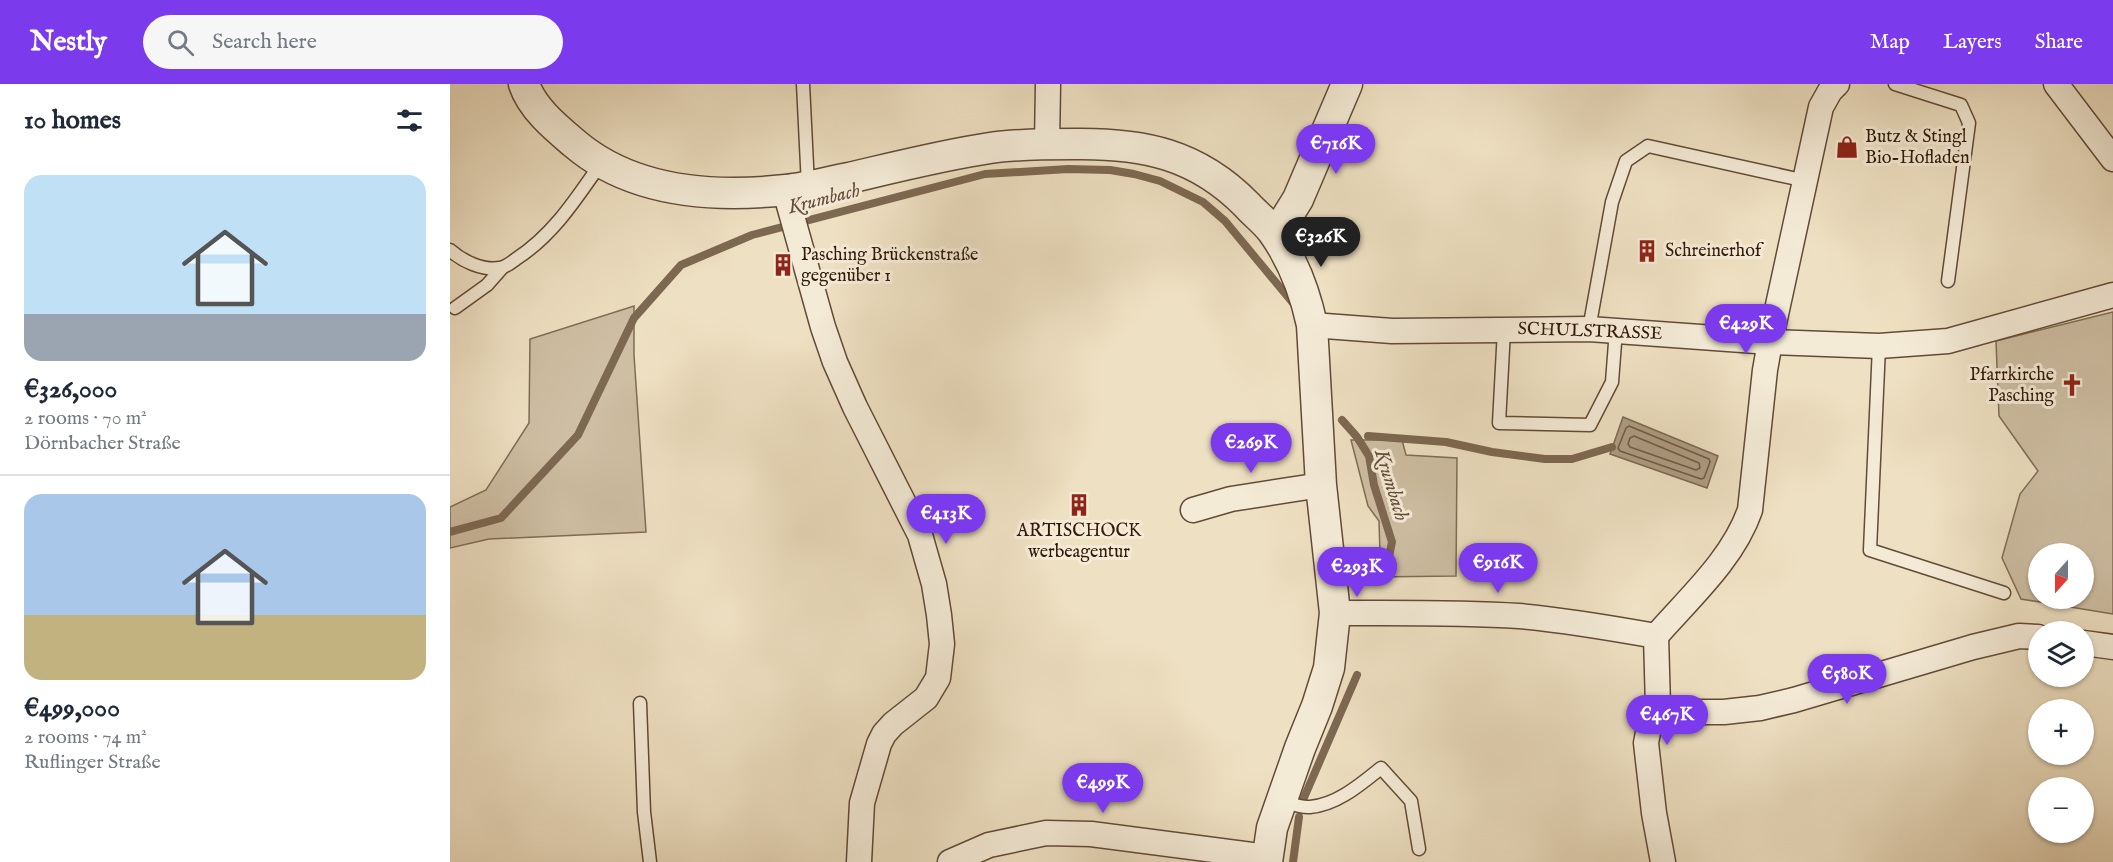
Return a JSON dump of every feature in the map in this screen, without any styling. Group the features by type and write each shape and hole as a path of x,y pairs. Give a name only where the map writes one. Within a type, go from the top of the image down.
{"street":[{"path":"524,84 529,98 561,132 591,158 633,178 682,190 735,192 795,206 992,147 1113,143 1173,156 1214,176 1240,198 1273,231 1299,277 1307,300 1312,326 1320,485 1335,613 1329,668 1281,800 1272,828 1267,859 1091,834 1046,833 989,845 950,862"},
{"path":"1047,144 1048,84"},
{"path":"1273,231 1292,212 1347,84"},
{"path":"1663,862 1654,813 1646,743 1650,722 1658,707 1656,636 1722,561 1744,528 1753,494 1765,370 1770,342 1821,107 1837,84"},
{"path":"2056,84 2113,159"},
{"path":"795,206 823,327 835,362 855,407 920,535 934,584 941,634 938,678 933,689 926,698 893,724 879,744 862,804 859,862"},
{"name":"SCHULSTRASSE","path":"1312,326 1392,331 1589,329 1770,342 1879,346 1948,341 2113,295"},
{"path":"1193,510 1231,499 1320,485"},
{"path":"1335,613 1461,613 1522,617 1656,636"},
{"path":"1658,707 1689,712 1724,712 1760,708 1794,700 1973,646 2019,636 2028,636"},
{"path":"2094,644 2113,646"}],"lane":[{"path":"795,206 803,84"},
{"path":"1895,84 1960,105 1969,123 1948,281"},
{"path":"1589,329 1612,202 1626,161 1648,146 1806,181"},
{"path":"455,308 487,285 502,268 524,254 550,232 601,163"},
{"path":"450,250 457,257 481,267 502,268"},
{"path":"1504,330 1499,423 1590,425 1612,382 1616,330"},
{"path":"1879,346 1870,550 2004,593"},
{"path":"640,703 644,812 650,862"},
{"path":"1281,800 1300,807 1333,801 1381,768 1412,801 1419,849"}],"shaded area":[{"path":"634,306 634,355 646,532 489,539 450,548 450,507 486,490 529,423 530,339"},
{"path":"2113,312 2113,614 2082,609 2094,609 2094,543 2028,543 2028,600 2021,599 2002,558 2020,494 2038,471 1999,416 1996,341"},
{"path":"1351,440 1402,440 1406,455 1457,458 1456,576 1374,577 1380,554 1379,521 1368,506"}],"water":[{"path":"1623,417 1718,456 1707,488 1610,454"}],"waterway":[{"name":"Krumbach","path":"450,532 501,518 578,435 634,318 681,265 752,235 985,174 1068,169 1110,170 1160,181 1203,202 1225,221 1293,303"},
{"name":"Krumbach","path":"1342,420 1357,437 1369,456 1374,485 1392,542 1387,566"},
{"path":"1368,436 1446,442 1492,452 1545,459 1572,459 1612,447"},
{"name":"Krumbach","path":"1303,800 1357,675"},
{"name":"Krumbach","path":"1293,862 1299,817"}],"place":[{"name":"Butz & Stingl Bio-Hofladen","path":"1847,147"},
{"name":"Schreinerhof","path":"1647,251"},
{"name":"Pasching Brückenstraße gegenüber 1","path":"783,265"},
{"name":"Pfarrkirche Pasching","path":"2072,385"},
{"name":"ARTISCHOCK werbeagentur","path":"1079,505"}]}
